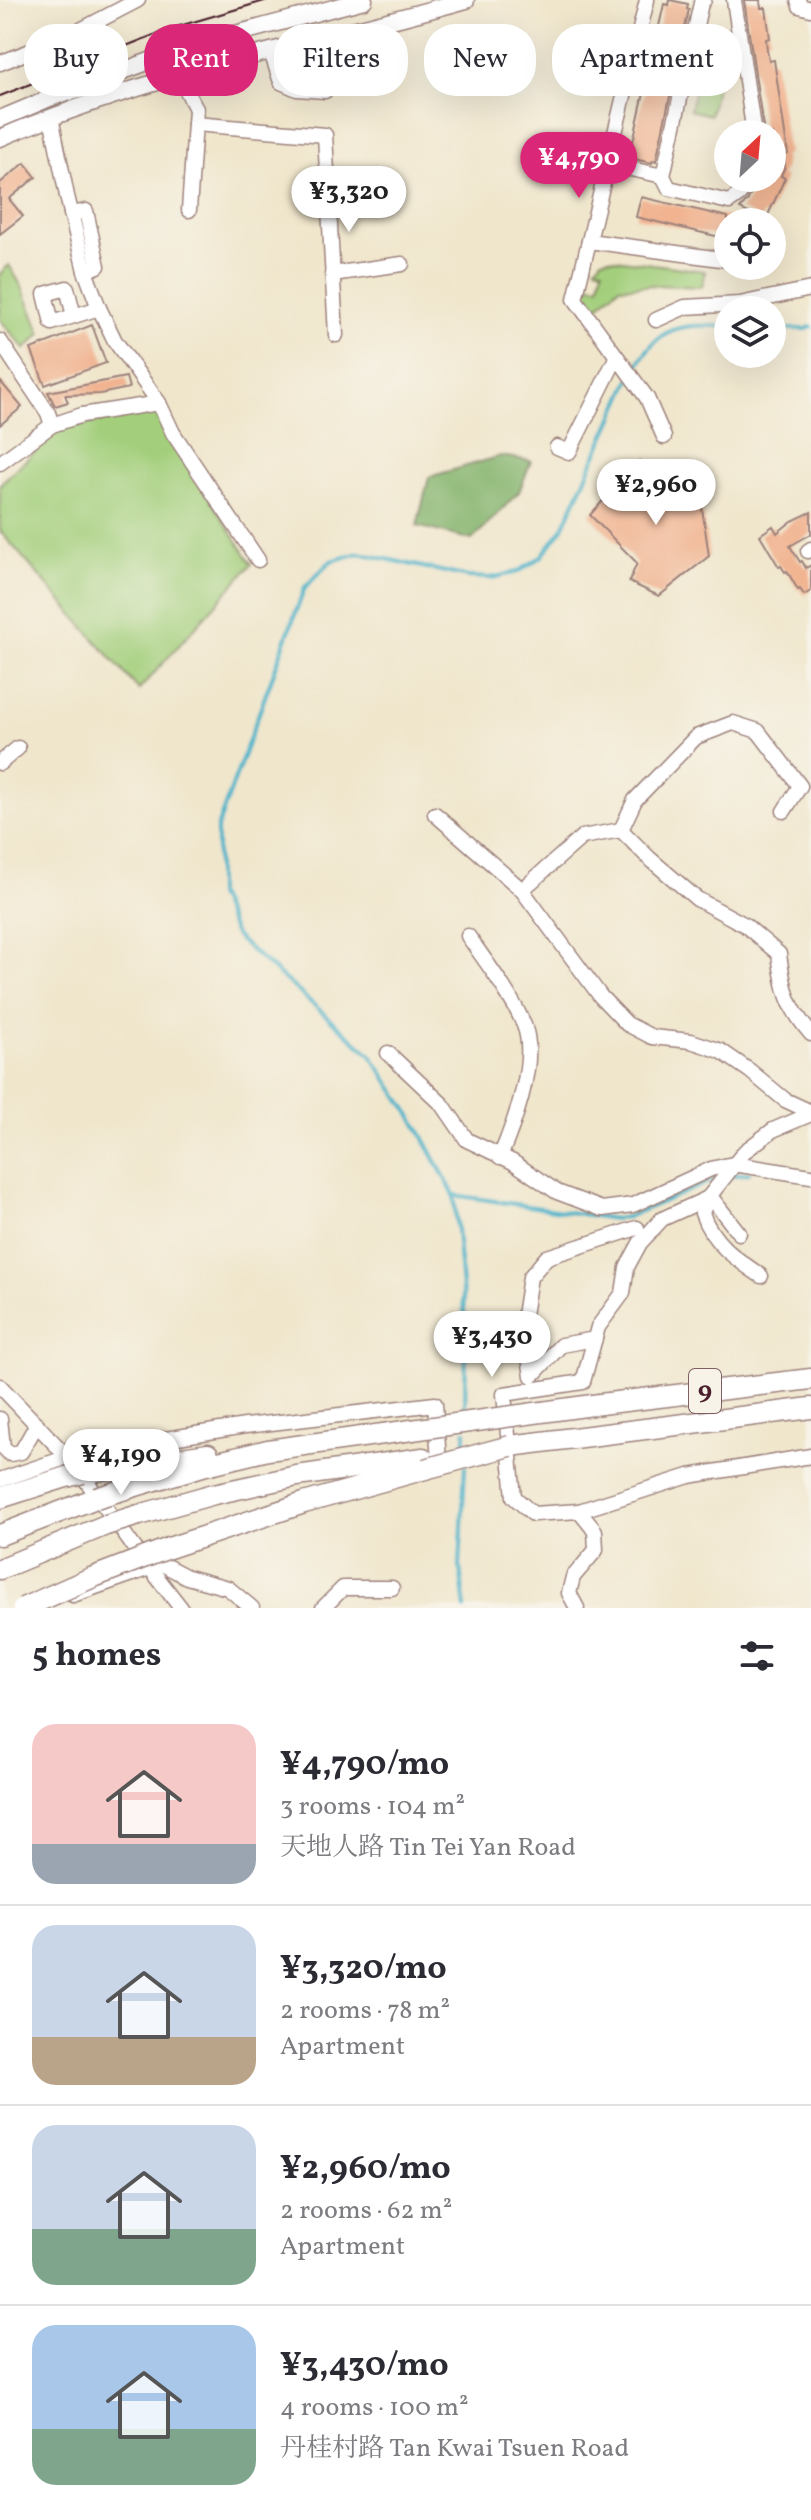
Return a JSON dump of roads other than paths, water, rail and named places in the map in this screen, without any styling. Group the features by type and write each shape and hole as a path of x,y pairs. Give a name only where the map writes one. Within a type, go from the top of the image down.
{"highway":[{"name":"9","path":"0,1535 86,1501 268,1450 600,1404 811,1379"},
{"name":"9","path":"429,1463 510,1446 811,1408"},
{"path":"4,1491 67,1467 100,1469 203,1454 268,1450"},
{"path":"0,1569 106,1525 214,1494 297,1476 429,1463"},
{"path":"23,1608 169,1548 429,1463"}],"main road":[{"path":"258,28 364,0"},
{"path":"258,55 466,0"},
{"path":"0,138 51,117 144,86"},
{"path":"0,119 55,96"}],"street":[{"path":"92,24 138,0"},
{"path":"647,0 575,299 647,398 664,437"},
{"path":"704,0 663,176 669,188 729,202 741,192"},
{"path":"734,0 752,120"},
{"path":"798,0 800,6 811,9"},
{"path":"271,52 274,61"},
{"path":"0,63 24,54"},
{"path":"189,210 196,109 190,96"},
{"path":"51,117 85,271 99,308 115,341 159,403 173,433 258,560"},
{"path":"195,124 325,135 336,335"},
{"path":"608,164 663,176"},
{"path":"589,241 714,258"},
{"path":"332,274 402,264"},
{"path":"74,316 67,288 45,294 52,323 74,316 99,308"},
{"path":"656,320 685,307 740,304 811,289"},
{"path":"0,341 48,413 52,425"},
{"path":"557,447 569,452 616,358"},
{"path":"0,463 52,425 82,415 159,403"},
{"path":"621,830 635,800 696,737 733,723 758,731 800,786 784,811"},
{"path":"0,763 18,748"},
{"path":"435,814 522,890 601,997 627,1024 652,1037 691,1041 721,1051 785,1100 811,1113"},
{"path":"522,890 582,837 621,830"},
{"path":"621,830 697,899 745,925 779,954 785,994 799,1020 811,1034"},
{"path":"468,936 525,1027 528,1053 524,1080 513,1126 500,1157"},
{"path":"388,1053 443,1105 467,1140 513,1162 557,1192 602,1209 633,1205 711,1169 732,1166 811,1176"},
{"path":"761,1276 731,1257 707,1227 702,1213 709,1197 745,1151 773,1130 811,1113"},
{"path":"709,1197 739,1233"},
{"path":"709,1197 662,1219 640,1243 627,1267 623,1293 598,1327 583,1382 504,1394 514,1497 533,1514 579,1511 689,1476 811,1456"},
{"path":"595,1339 561,1345 532,1376 523,1322 530,1277 547,1257 637,1228"},
{"path":"0,1386 37,1424 67,1467 181,1608"},
{"path":"67,1467 245,1426 435,1404 429,1463"},
{"path":"0,1419 3,1447 10,1454 21,1452 37,1424"},
{"path":"577,1608 569,1593 573,1577 596,1550 595,1531 579,1511"},
{"path":"136,1550 187,1577 228,1588 252,1608"},
{"path":"48,1608 69,1597 150,1568"},
{"path":"323,1608 343,1588 392,1588"}],"waterway":[{"path":"634,372 643,356 661,336 684,327 714,327"},
{"path":"786,329 811,327"},
{"path":"465,1418 466,1333 454,1195 414,1120 370,1054 236,937 217,895 217,828 305,587 331,561 359,553 468,577 491,578 518,572 541,557 563,528 630,380"},
{"path":"730,1176 749,1173"},
{"path":"454,1195 615,1219 627,1217 718,1178"},
{"path":"465,1431 465,1450"},
{"path":"465,1467 460,1567 465,1608"}],"tram line":[{"path":"0,96 169,29 268,0"}]}
